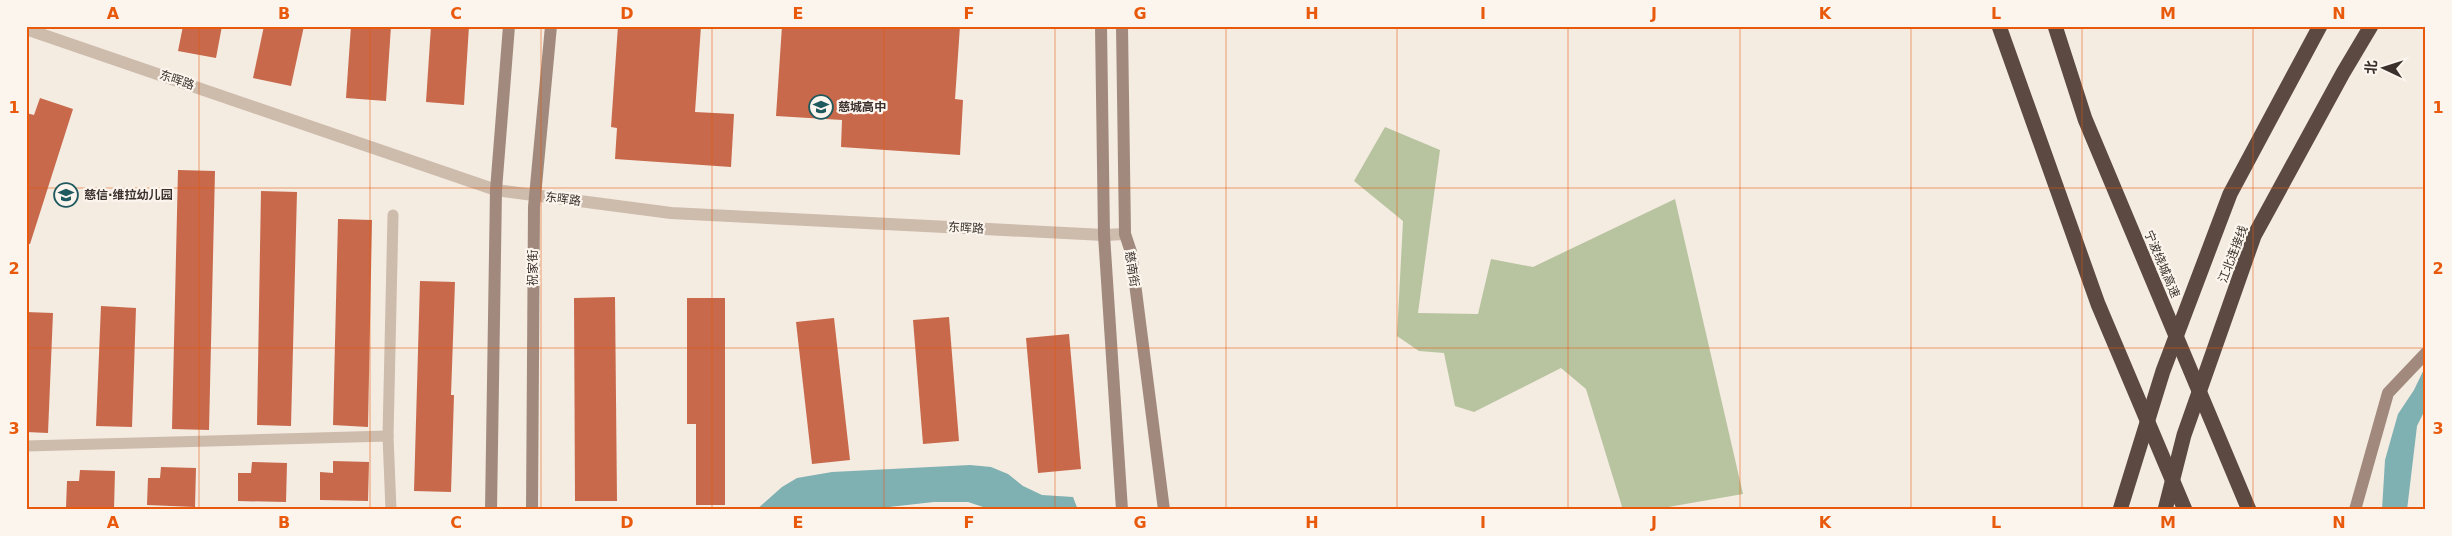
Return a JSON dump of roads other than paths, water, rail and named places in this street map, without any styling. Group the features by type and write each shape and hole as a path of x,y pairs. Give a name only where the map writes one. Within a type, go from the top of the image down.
{"highway":[{"path":"1998,26 2098,304 2185,510"},
{"name":"宁波绕城高速","path":"2055,26 2085,119 2249,510"},
{"name":"江北连接线","path":"2120,510 2162,371 2230,194 2320,26"},
{"name":"江北连接线","path":"2164,510 2184,435 2254,236 2342,73 2371,26"}],"street":[{"path":"491,510 496,190 509,26"},
{"name":"祝家街","path":"532,510 535,195 551,26"},
{"name":"慈南街","path":"1101,26 1104,235 1122,510"},
{"name":"慈南街","path":"1122,26 1125,234 1131,252 1164,510"},
{"name":"东晖路","path":"26,29 496,190 671,213 1104,235 1125,234"},
{"path":"2355,510 2388,393 2426,353"}],"lane":[{"path":"391,510 388,436 393,216"},
{"path":"26,446 388,436"}],"water":[{"path":"2426,365 2426,408 2417,426 2407,510 2382,510 2385,460 2398,414 2414,390"},
{"path":"970,465 991,467 1008,474 1023,486 1042,495 1073,497 1078,510 992,510 968,502 934,502 862,510 756,510 782,487 797,478 832,472"}],"place":[{"name":"慈城高中","path":"821,107"},
{"name":"慈信·维拉幼儿园","path":"66,195"}]}
